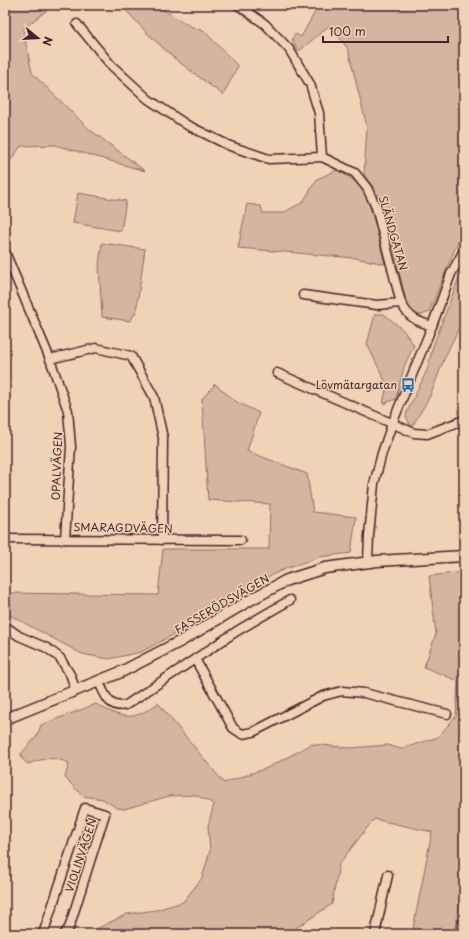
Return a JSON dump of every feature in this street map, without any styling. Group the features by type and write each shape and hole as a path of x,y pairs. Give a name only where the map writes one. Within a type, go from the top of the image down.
{"street":[{"path":"238,5 265,24 290,49 310,84 319,113 322,157"},
{"name":"SLÄNDGATAN","path":"77,24 111,65 148,99 187,125 230,146 269,159 322,157 355,173 367,188 376,207 401,303 405,311 411,318 432,326"},
{"path":"368,562 374,484 382,453 451,274 464,250"},
{"name":"OPALVÄGEN","path":"5,252 50,359 68,411 71,446 65,539"},
{"path":"302,295 377,305 401,303"},
{"path":"50,359 96,348 131,356 154,397 163,438 162,540"},
{"path":"277,373 414,433 422,435 464,420"},
{"name":"SMARAGDVÄGEN","path":"5,539 241,540"},
{"name":"FASSERÖDSVÄGEN","path":"5,719 121,672 181,641 252,599 288,580 325,568 368,562 464,556"},
{"path":"99,682 105,696 109,701 116,705 126,705 237,631 290,600"},
{"path":"5,626 19,636 47,648 60,658 70,676 75,690"},
{"path":"195,659 233,728 242,734 253,732 323,696 342,691 364,693 447,714"},
{"name":"VIOLINVÄGEN","path":"43,934 84,808 105,814 69,928 64,934"},
{"path":"375,934 388,875"},
{"path":"462,934 464,921"}],"shaded area":[{"path":"5,5 67,5 51,7 23,29 32,73 89,129 145,171 55,145 21,146 5,168"},
{"path":"121,5 156,5 188,25 205,32 238,66 223,95 174,58 148,34"},
{"path":"303,5 464,5 464,230 429,312 422,315 416,315 406,301 392,242 377,193 364,174 367,127 348,49 330,25 298,52 292,39 295,34 301,37 315,12"},
{"path":"337,170 355,181 364,192 378,235 385,264 355,258 238,248 247,204 261,206 263,213 283,213 303,202 317,179"},
{"path":"78,193 126,201 121,231 73,223"},
{"path":"102,243 145,249 136,312 130,321 102,317 99,265"},
{"path":"464,264 464,317 445,357 430,396 413,425 410,425 406,416 407,412 428,368 432,349"},
{"path":"375,314 384,314 403,330 414,345 404,367 396,399 383,404 387,385 367,344"},
{"path":"215,384 235,401 259,413 247,451 307,474 313,512 356,517 351,553 319,557 285,569 254,583 219,610 141,652 109,659 82,654 6,613 5,593 158,595 163,549 269,549 270,504 208,500 202,399"},
{"path":"464,572 464,881 454,934 412,934 432,832 374,819 339,864 332,904 287,934 86,934 127,914 156,910 183,902 202,878 210,851 208,826 214,804 196,795 169,796 124,809 117,808 103,799 83,796 65,778 69,763 58,759 48,759 39,760 28,764 22,759 21,754 37,736 41,725 96,704 113,713 134,716 158,703 224,783 267,768 312,744 350,748 388,745 401,749 438,737 456,716 458,681 424,667 436,634 429,576"}],"place":[{"name":"Lövmätargatan","path":"408,385"}]}
